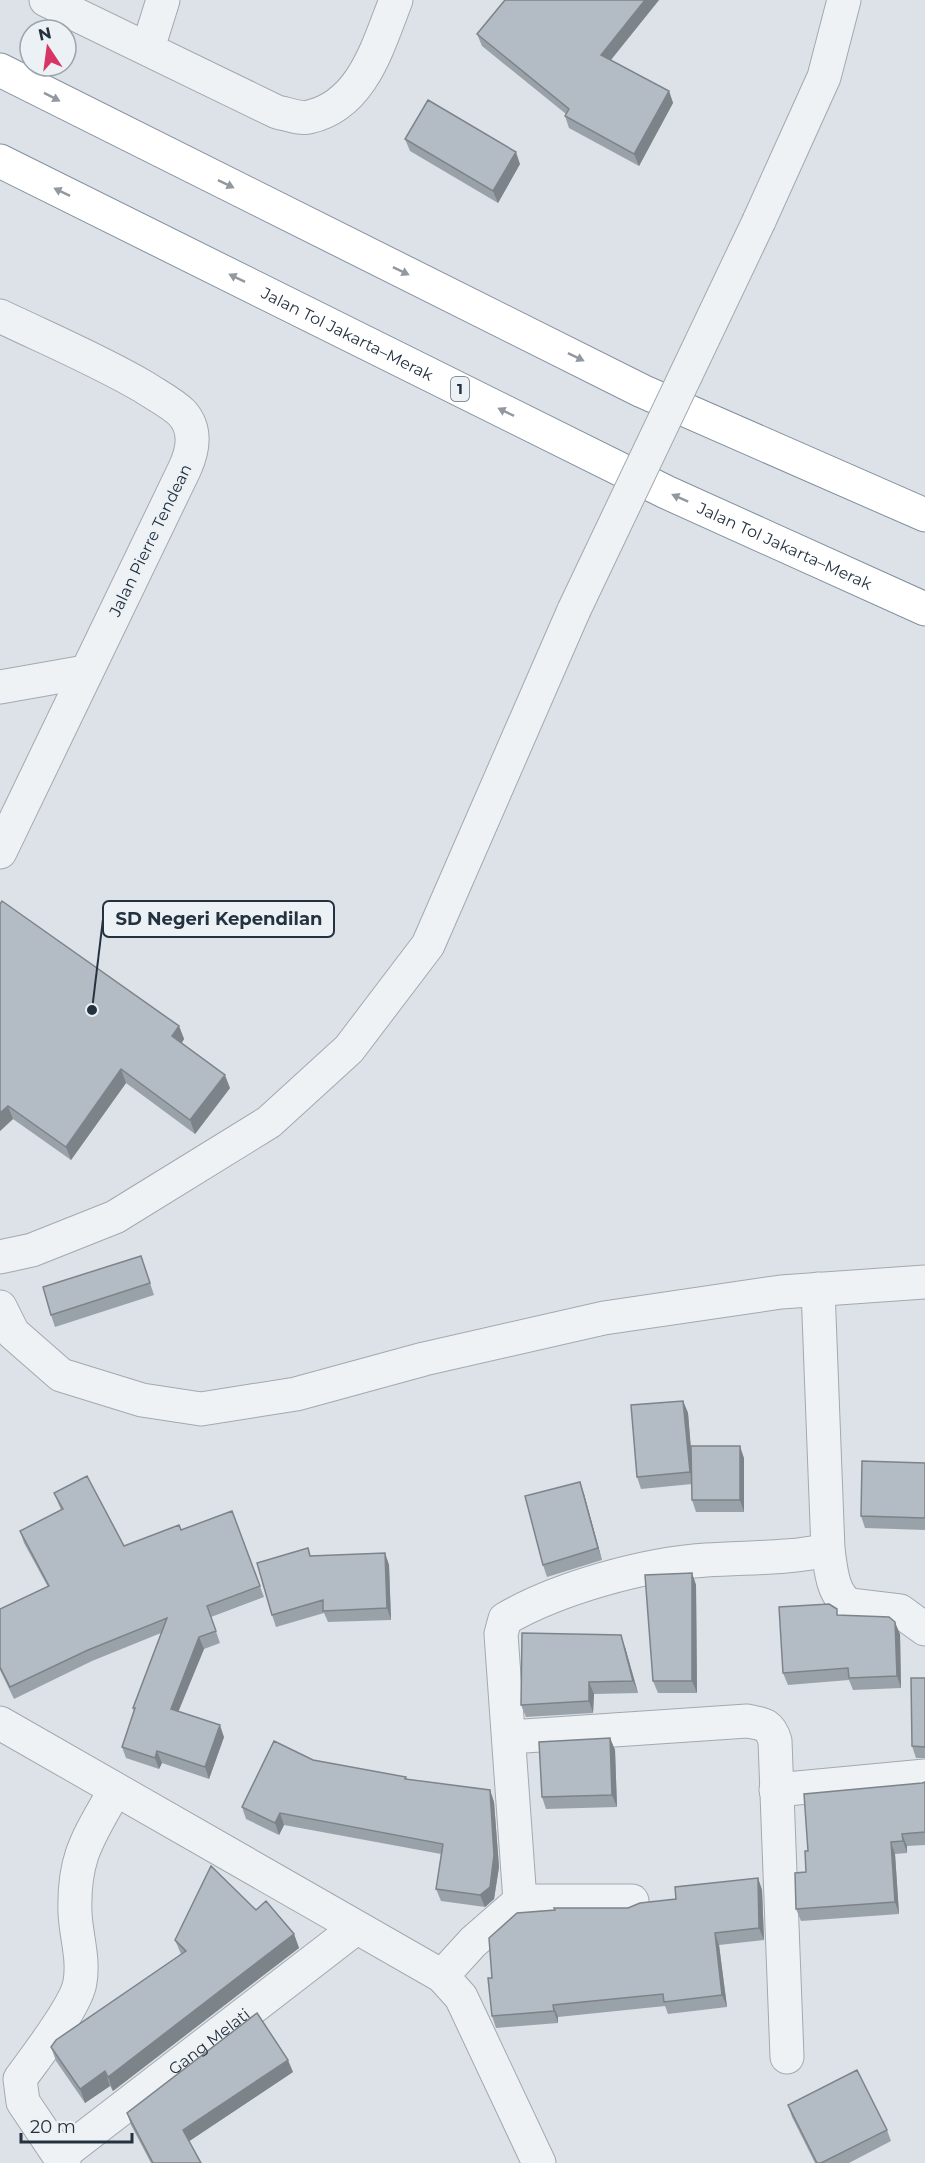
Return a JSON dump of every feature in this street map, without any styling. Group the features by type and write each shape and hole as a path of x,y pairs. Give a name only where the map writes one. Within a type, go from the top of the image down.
{"highway":[{"path":"0,70 642,391 925,515"},
{"name":"Jalan Tol Jakarta–Merak","path":"0,160 666,492 925,609"}],"street":[{"path":"46,0 277,112 308,117 340,104 360,82 396,0"},
{"path":"148,48 163,0"},
{"path":"0,1257 32,1250 115,1217 269,1122 349,1049 428,945 574,610 759,221 824,77 844,0"},
{"name":"Jalan Pierre Tendean","path":"0,316 122,375 182,413 190,427 194,441 191,454 2,842"},
{"path":"0,687 85,672"},
{"path":"0,1306 13,1333 61,1375 142,1400 201,1409 296,1394 424,1359 604,1318 818,1289 925,1282"},
{"path":"818,1289 828,1551 836,1590 843,1601 860,1607 903,1612 925,1629"},
{"path":"520,1901 501,1634 505,1619 580,1587 669,1564 706,1560 775,1558 828,1551"},
{"path":"510,1737 747,1721 765,1724 772,1731 775,1741 787,2057"},
{"path":"0,1723 442,1976 461,1997 539,2163"},
{"path":"776,1790 925,1776"},
{"path":"62,2159 23,2102 20,2079 64,2014 80,1984 81,1957 75,1915 76,1870 83,1848 115,1790"},
{"path":"442,1976 473,1942 520,1901 632,1901"},
{"name":"Gang Melati","path":"62,2159 356,1928"}],"building":[{"path":"505,0 645,0 601,55 669,91 634,154 565,116 569,109 477,34"},
{"path":"428,100 516,152 493,191 405,139"},
{"path":"2,901 179,1026 172,1036 225,1075 190,1120 121,1069 66,1147 8,1106 0,1113 0,904"},
{"path":"141,1256 150,1283 51,1315 43,1287"},
{"path":"683,1401 690,1472 637,1477 631,1405"},
{"path":"691,1446 740,1446 740,1500 692,1500"},
{"path":"862,1461 925,1463 925,1518 861,1516"},
{"path":"87,1476 124,1546 179,1525 181,1530 232,1511 260,1586 207,1606 216,1631 199,1637 171,1709 220,1725 205,1767 157,1751 155,1758 122,1747 135,1708 133,1708 167,1618 88,1650 10,1687 0,1667 0,1609 49,1586 20,1531 63,1509 54,1493"},
{"path":"580,1482 598,1548 543,1565 525,1496"},
{"path":"308,1548 310,1556 385,1553 387,1608 323,1611 323,1600 272,1615 257,1563"},
{"path":"692,1573 692,1681 653,1681 645,1575"},
{"path":"829,1604 837,1609 837,1615 889,1617 895,1622 897,1676 849,1678 848,1668 783,1673 779,1607"},
{"path":"522,1633 621,1635 633,1681 589,1682 589,1701 521,1705"},
{"path":"911,1678 925,1678 925,1747 912,1746"},
{"path":"610,1738 612,1795 542,1797 539,1742"},
{"path":"274,1741 313,1760 406,1777 405,1779 490,1790 494,1855 490,1887 480,1895 436,1889 443,1844 280,1813 275,1823 242,1807"},
{"path":"925,1782 925,1832 902,1834 903,1841 891,1842 895,1902 796,1909 795,1873 806,1872 805,1851 808,1851 804,1794"},
{"path":"211,1866 256,1910 266,1901 294,1934 108,2077 105,2071 80,2089 51,2047 56,2040 186,1951 175,1940"},
{"path":"758,1878 759,1928 715,1933 722,1995 664,2002 663,1994 553,2005 554,2011 492,2016 488,1978 492,1978 489,1938 517,1913 555,1910 554,1908 628,1908 640,1903 676,1899 675,1887"},
{"path":"257,2013 288,2060 183,2130 201,2163 153,2163 127,2113"},
{"path":"857,2070 887,2130 817,2163 788,2105"}],"place":[{"name":"SD Negeri Kependilan","path":"92,1010"}]}
